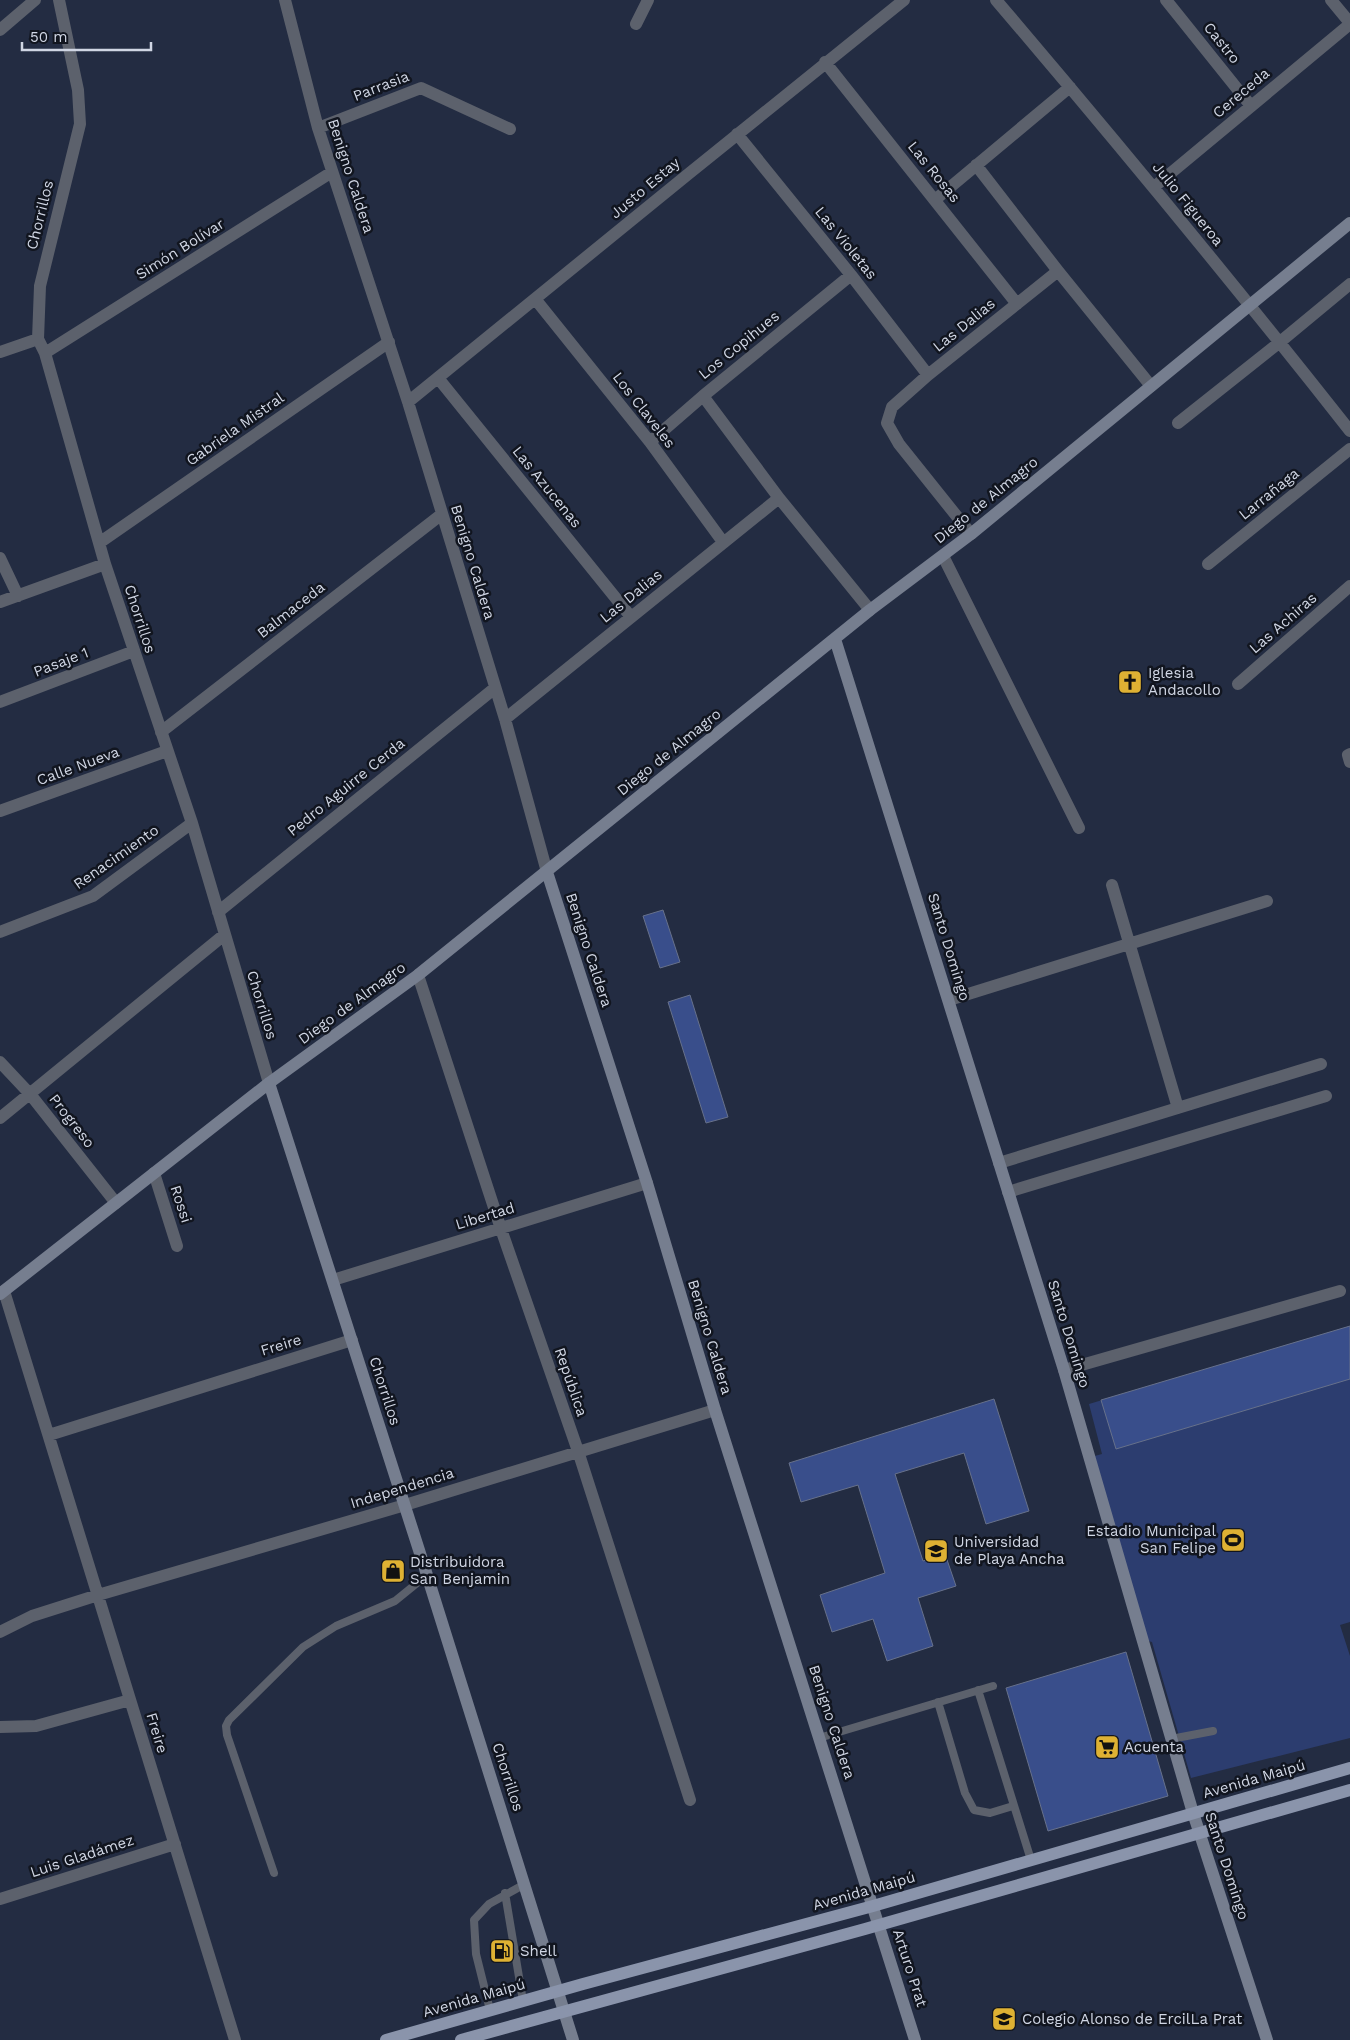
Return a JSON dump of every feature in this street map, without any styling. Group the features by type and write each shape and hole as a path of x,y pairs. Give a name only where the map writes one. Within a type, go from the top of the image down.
{"main road":[{"name":"Avenida Maipú","path":"386,2040 558,1991 873,1906 1350,1768"},
{"path":"461,2040 564,2010 879,1925 1350,1790"}],"street":[{"path":"0,30 35,0"},
{"name":"Chorrillos","path":"59,0 78,90 80,124 40,286 38,339 45,353 105,564 192,823 269,1083 405,1505 573,2040"},
{"name":"Benigno Caldera","path":"285,0 318,128 408,402 505,720 547,872 647,1183 715,1410 873,1906"},
{"path":"636,24 648,0"},
{"name":"Justo Estay","path":"408,402 536,300 825,62 904,0"},
{"name":"Julio Figueroa","path":"996,0 1154,187 1350,431"},
{"path":"1331,0 1350,24"},
{"name":"Castro","path":"1172,2 1251,106"},
{"name":"Cereceda","path":"1154,187 1350,24"},
{"name":"Las Rosas","path":"825,62 936,199 1017,304"},
{"path":"936,199 1070,87"},
{"name":"Parrasia","path":"318,128 421,88 510,129"},
{"name":"Las Violetas","path":"737,134 928,375"},
{"path":"976,165 1058,271 1151,386"},
{"name":"Simón Bolívar","path":"45,353 332,172"},
{"name":"Diego de Almagro","path":"2,1293 269,1083 418,975 870,610 972,534 1350,223"},
{"name":"Las Dalias","path":"972,534 899,444 887,423 892,407 928,375 1058,271"},
{"name":"Los Copihues","path":"650,442 703,396 851,276"},
{"path":"1178,423 1350,284"},
{"name":"Los Claveles","path":"536,300 650,442 723,542"},
{"path":"0,352 38,339"},
{"name":"Gabriela Mistral","path":"99,543 389,342"},
{"name":"Las Azucenas","path":"438,378 631,617"},
{"path":"703,396 779,498 870,610"},
{"name":"Larrañaga","path":"1208,564 1350,449"},
{"name":"Las Dalias","path":"505,720 779,498"},
{"name":"Balmaceda","path":"161,732 442,514"},
{"path":"943,556 1079,828"},
{"path":"0,558 18,596"},
{"path":"0,602 105,564"},
{"name":"Las Achiras","path":"1238,684 1350,586"},
{"name":"Santo Domingo","path":"835,639 1064,1370 1199,1833 1267,2040"},
{"name":"Pasaje 1","path":"0,702 134,651"},
{"name":"Pedro Aguirre Cerda","path":"218,912 495,688"},
{"name":"Calle Nueva","path":"0,811 167,752"},
{"path":"1350,754 1348,755 1350,762"},
{"name":"Renacimiento","path":"0,932 92,896 192,823"},
{"path":"1112,885 1178,1108"},
{"path":"949,1000 1131,945 1267,901"},
{"path":"0,1118 224,935"},
{"name":"República","path":"418,975 501,1229 578,1451 690,1800"},
{"name":"Progreso","path":"0,1062 30,1094 116,1203"},
{"path":"999,1163 1321,1064"},
{"path":"1008,1192 1326,1096"},
{"name":"Rossi","path":"154,1173 177,1246"},
{"name":"Libertad","path":"333,1280 647,1183"},
{"path":"1064,1370 1340,1291"},
{"name":"Freire","path":"2,1293 49,1435 235,2040"},
{"name":"Freire","path":"49,1435 352,1340"},
{"name":"Independencia","path":"0,1632 32,1616 98,1595 405,1505 715,1410"},
{"path":"0,1727 36,1726 130,1700"},
{"name":"Luis Gladámez","path":"0,1899 175,1844"},
{"name":"Arturo Prat","path":"873,1906 915,2040"}],"lane":[{"path":"274,1872 227,1735 226,1726 229,1720 303,1648 336,1626 395,1601 427,1575"},
{"path":"819,1738 993,1686"},
{"path":"978,1690 1031,1860"},
{"path":"938,1702 965,1793 974,1810 990,1813 1014,1806"},
{"path":"1171,1739 1213,1731"},
{"path":"490,2010 476,1954 474,1920 489,1904 525,1884"},
{"path":"506,1893 523,2001"}],"shaded area":[{"name":"Estadio Municipal San Felipe","path":"1350,1326 1350,1622 1340,1625 1350,1656 1350,1738 1191,1778 1152,1642 1145,1640 1091,1457 1102,1454 1089,1404"}],"building":[{"path":"663,910 680,962 660,968 643,916"},
{"path":"690,995 728,1117 706,1123 668,1002"},
{"path":"1350,1326 1350,1379 1116,1449 1101,1400"},
{"path":"994,1399 1029,1511 986,1524 964,1453 895,1474 923,1561 945,1554 956,1586 918,1598 933,1646 887,1661 873,1619 832,1632 820,1595 885,1573 858,1485 801,1502 789,1463"},
{"path":"1126,1652 1168,1796 1048,1831 1006,1688"}],"place":[{"name":"Iglesia Andacollo","path":"1130,682"},
{"name":"Estadio Municipal San Felipe","path":"1233,1540"},
{"name":"Universidad de Playa Ancha","path":"936,1551"},
{"name":"Distribuidora San Benjamin","path":"393,1571"},
{"name":"Acuenta","path":"1107,1747"},
{"name":"Shell","path":"502,1951"},
{"name":"Colegio Alonso de ErcilLa Prat","path":"1004,2019"}]}
